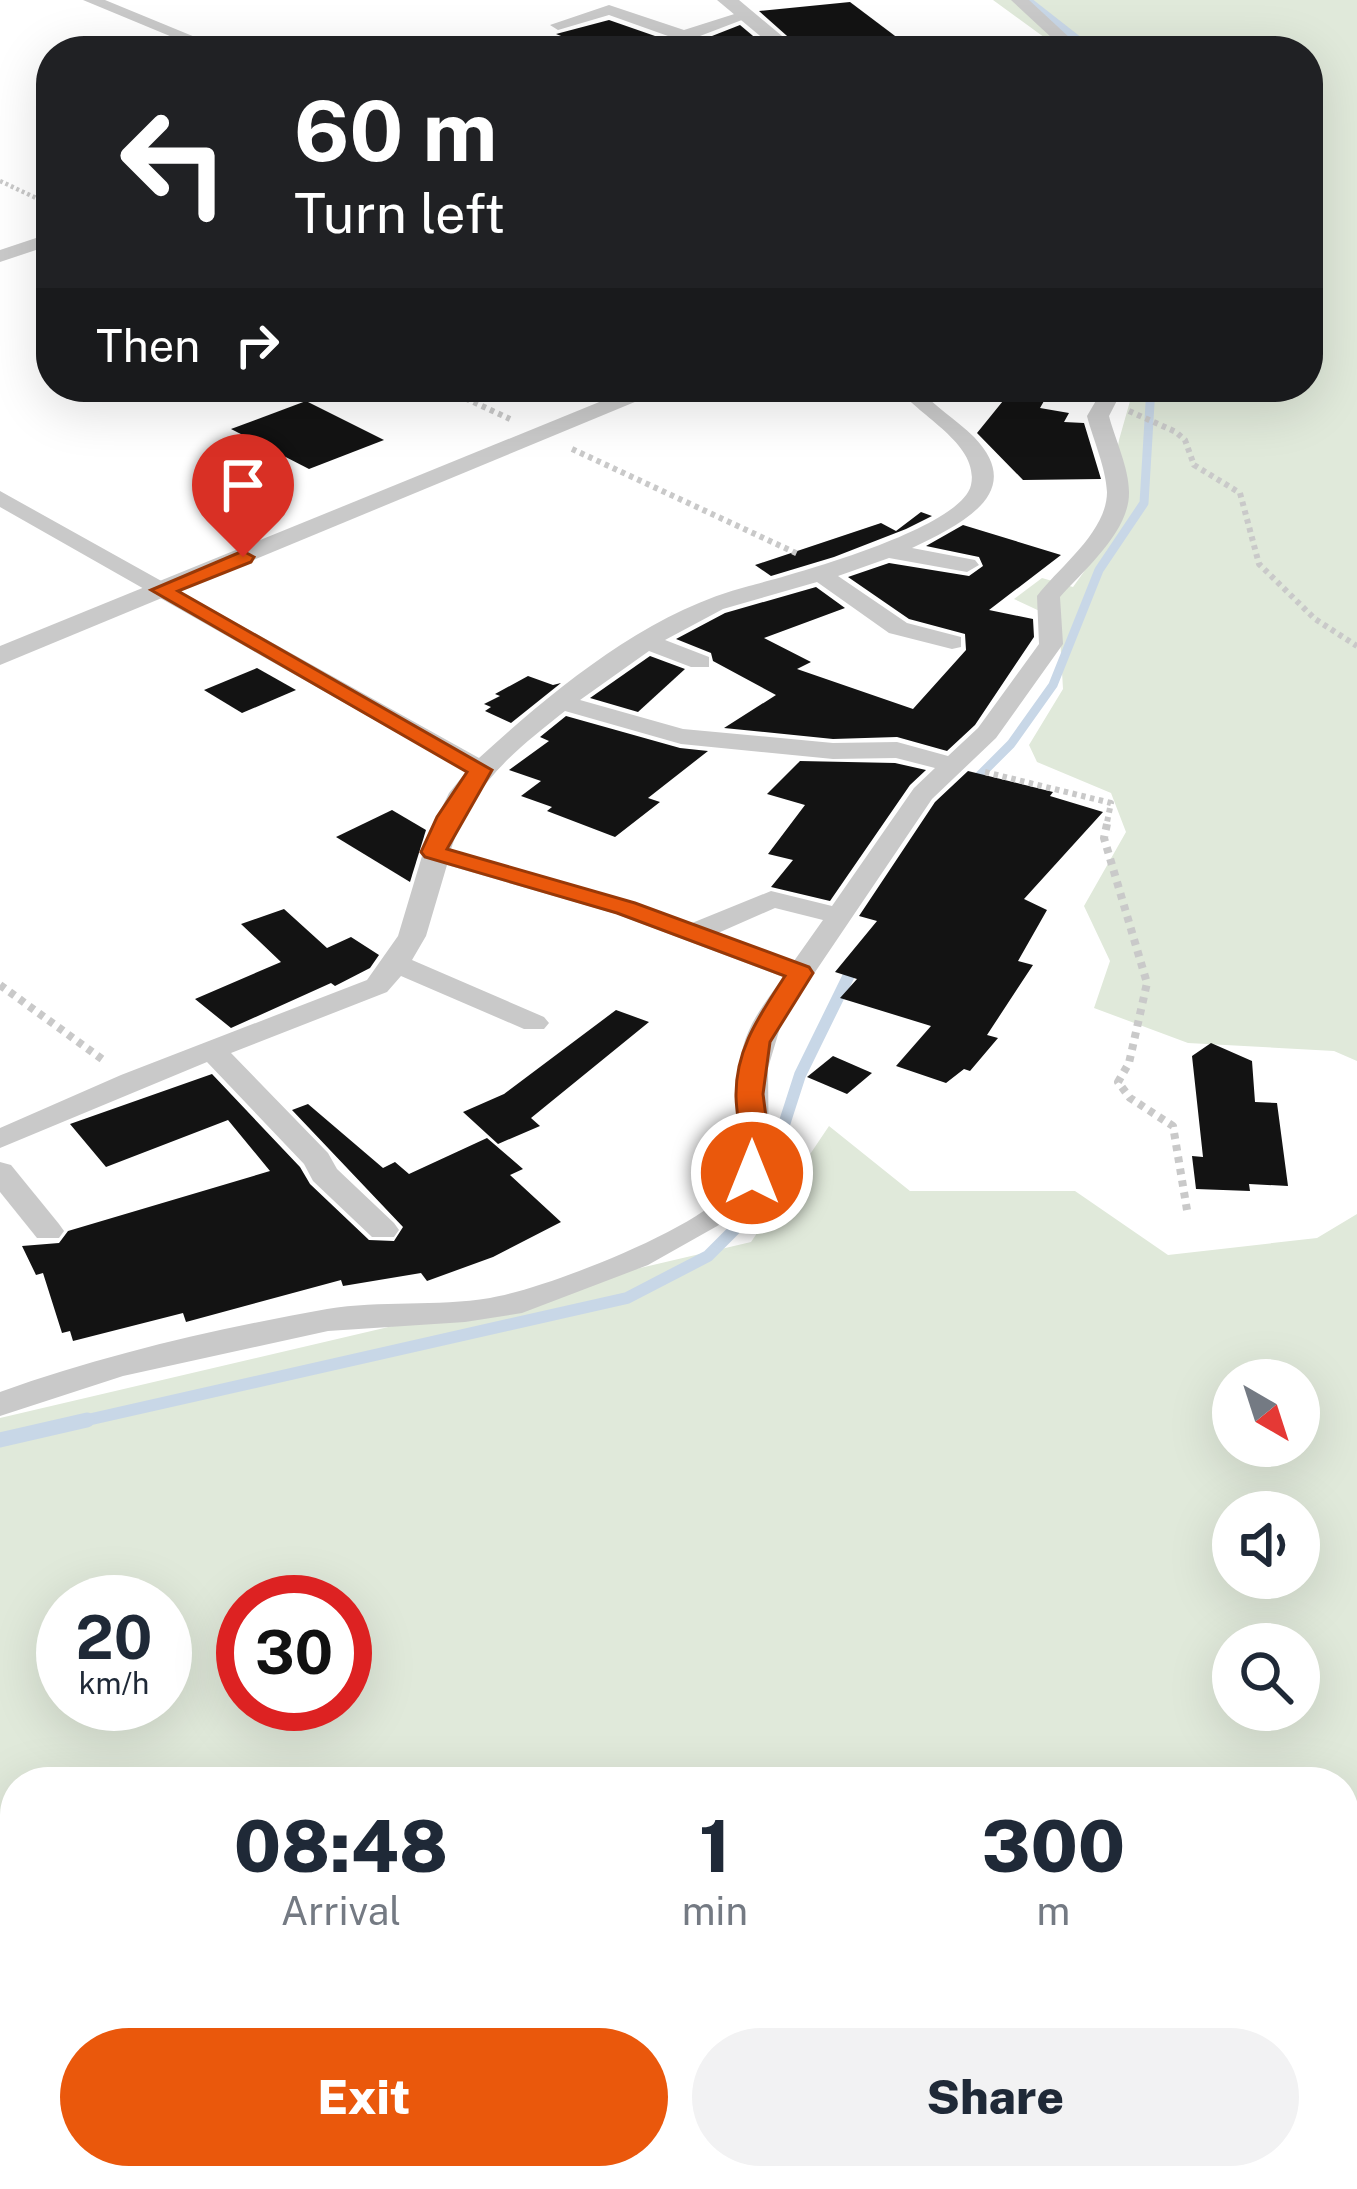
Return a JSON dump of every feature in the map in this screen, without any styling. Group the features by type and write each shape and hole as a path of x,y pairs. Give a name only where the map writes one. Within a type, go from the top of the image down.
{"street":[{"path":"91,0 183,36"},
{"path":"728,0 772,36"},
{"path":"1019,0 1059,36"},
{"path":"558,25 609,10 686,36 747,15"},
{"path":"0,256 36,244"},
{"path":"0,656 622,402"},
{"path":"0,1139 132,1081 377,986 399,965 418,927 433,852 449,817 481,770 647,642 715,604 886,550 952,519 977,500 985,485 980,452 918,402"},
{"path":"0,1404 118,1366 332,1319 512,1305 695,1231 746,1191 757,1155 749,1094 756,1042 923,794 987,733 1052,644 1046,608 1049,596 1109,524 1118,491 1098,416 1106,402"},
{"path":"0,498 481,770"},
{"path":"886,550 967,566"},
{"path":"826,572 898,628 952,641"},
{"path":"647,642 700,662"},
{"path":"564,703 681,736 833,751 897,750 952,765"},
{"path":"433,852 626,908 800,973"},
{"path":"691,932 732,920 771,899 841,916"},
{"path":"399,965 534,1023"},
{"path":"212,1050 317,1160 324,1174 383,1230"},
{"path":"0,1172 48,1231"}],"path":[{"path":"0,181 36,198"},
{"path":"473,402 826,572"},
{"path":"1124,402 1176,432 1185,440 1194,465 1240,493 1259,564 1316,619 1357,646"},
{"path":"952,765 1111,803 1104,838 1147,983 1129,1063 1118,1082 1139,1109 1163,1115 1173,1126 1187,1210"},
{"path":"0,986 132,1081"}],"green space":[{"path":"993,0 1357,0 1357,1061 1334,1051 1188,1043 1094,1008 1110,961 1084,906 1126,832 1111,793 1037,762 1029,745 1063,689 1059,620 1014,599 1042,578 1073,587 1101,548 1130,402 1323,402 1323,36 1042,36"},
{"path":"829,1126 910,1191 1075,1191 1168,1255 1317,1238 1357,1214 1357,1767 0,1767 0,1418 751,1242"}],"building":[{"path":"850,2 895,36 787,36 759,11"},
{"path":"609,20 655,36 561,36 556,34"},
{"path":"740,25 753,36 712,36"},
{"path":"308,402 384,440 309,469 231,429"},
{"path":"1002,402 1043,402 1040,408 1069,413 1064,422 1084,423 1101,479 1023,480 977,433"},
{"path":"921,512 932,516 834,557 771,576 755,565 881,523 896,531"},
{"path":"963,525 1061,555 989,610 1033,619 1034,637 975,725 947,751 897,737 833,739 724,728 776,695 713,661 711,653 676,639 725,613 816,587 845,608 764,638 811,662 797,669 913,709 966,650 965,634 909,619 848,577 889,563 969,576 983,566 979,557 926,546"},
{"path":"650,656 685,669 638,712 590,698"},
{"path":"257,668 296,690 242,713 204,690"},
{"path":"528,676 553,685 561,683 511,723 485,711 491,707 484,704 500,696 495,694"},
{"path":"566,716 680,748 708,751 648,798 660,802 615,837 521,796 541,781 509,770 549,741 540,737"},
{"path":"800,761 895,763 926,770 910,785 830,901 771,887 793,860 768,854 805,805 767,794"},
{"path":"968,771 1053,792 1050,796 1103,812 1024,899 1047,910 1018,961 1033,965 987,1035 998,1038 970,1071 964,1069 946,1083 896,1066 931,1026 840,998 857,979 835,972 877,921 859,916 935,802"},
{"path":"392,810 426,830 410,882 336,837"},
{"path":"284,909 327,948 351,937 379,955 370,968 335,986 331,983 231,1028 195,999 281,962 241,924"},
{"path":"616,1010 649,1022 531,1118 540,1126 498,1144 463,1112 504,1094"},
{"path":"1211,1043 1252,1061 1255,1102 1277,1103 1288,1186 1249,1184 1250,1191 1196,1189 1192,1156 1203,1157 1192,1056"},
{"path":"833,1056 872,1073 847,1094 807,1077"},
{"path":"212,1074 300,1167 310,1184 369,1240 394,1241 403,1227 292,1110 308,1104 383,1168 395,1162 409,1174 487,1138 523,1169 510,1175 561,1222 493,1257 427,1281 421,1273 343,1286 341,1280 186,1322 183,1313 73,1341 70,1331 62,1333 43,1273 36,1275 22,1246 59,1243 68,1231 270,1171 228,1120 106,1167 70,1124"}],"waterway":[{"path":"1027,0 1073,36"},
{"path":"972,783 1011,744 1053,685 1099,570 1144,503 1150,402"},
{"path":"74,1423 627,1298 708,1256 742,1222 762,1193 800,1075 854,965"},
{"path":"0,1440 87,1420"}],"route":[{"path":"243,557 161,590 481,770 449,817 433,852 626,908 800,973 756,1042 749,1094 757,1155 752,1173"}]}
